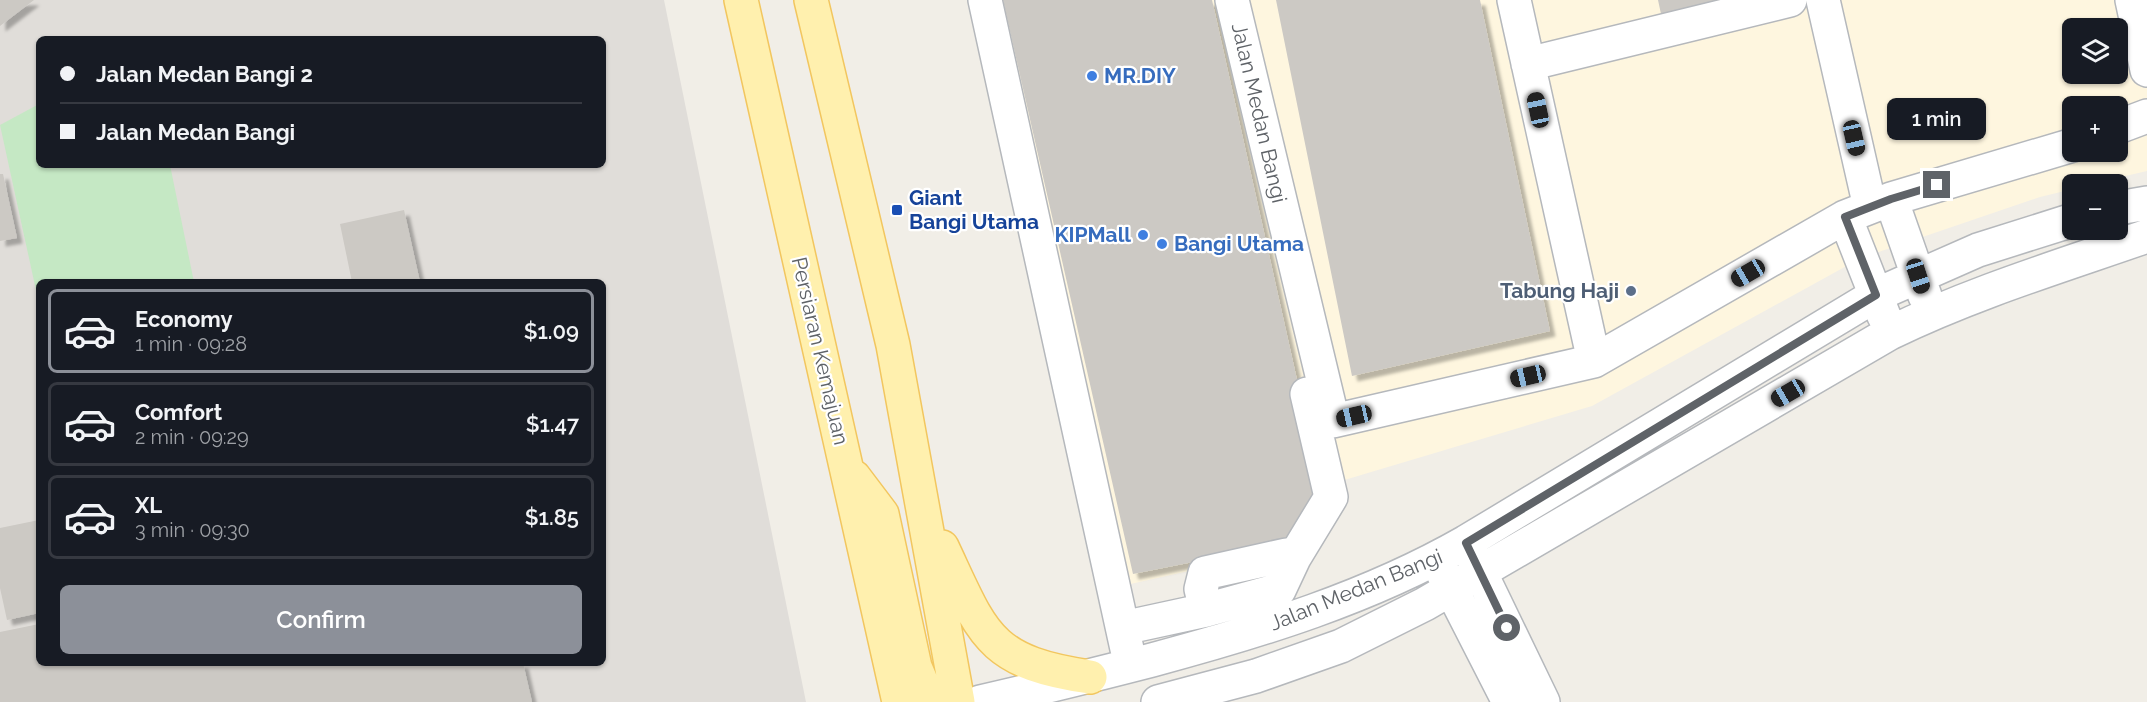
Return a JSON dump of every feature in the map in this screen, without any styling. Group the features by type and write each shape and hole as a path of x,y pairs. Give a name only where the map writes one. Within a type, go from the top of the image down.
{"main road":[{"name":"Persiaran Kemajuan","path":"741,0 899,702"},
{"path":"811,0 893,345 958,702"},
{"path":"846,466 882,514 915,667 930,702"},
{"path":"923,508 972,612 992,639 1004,651 1030,664 1063,673 1090,677"}],"street":[{"path":"985,0 1131,665"},
{"path":"1199,647 1200,604 1205,573 1286,555 1294,558 1331,497 1216,0"},
{"name":"Jalan Medan Bangi","path":"1232,0 1333,421 1594,361 1869,208 2062,148"},
{"path":"1514,0 1594,361"},
{"path":"1528,64 1790,0"},
{"path":"1823,0 1869,208 1876,295 1890,333"},
{"path":"2132,0 2147,70"},
{"path":"2128,123 2147,116"},
{"path":"2128,206 2147,202"},
{"path":"1869,208 1918,276 1931,313"},
{"name":"Jalan Medan Bangi","path":"980,702 1090,677 1248,633 1330,605 1436,560 1876,295 1978,250 2062,223"},
{"name":"Jalan Medan Bangi","path":"1158,702 1256,676 1341,646 1452,589 1890,333 1931,313 2026,277 2147,236"},
{"path":"1466,543 1543,702"},
{"path":"1436,560 1509,702"},
{"path":"1121,618 1200,604"}],"shaded area":[{"path":"0,0 664,0 806,702 0,702"},
{"path":"1002,0 2147,0 2147,171 2128,175 2062,174 2062,192 2040,197 1861,258 1592,406 1321,487 1292,548 1126,585"}],"green space":[{"path":"36,106 36,168 171,168 193,279 36,279 36,290 0,125"}],"building":[{"path":"0,0 34,0 0,26"},
{"name":"Bangi Utama","path":"1003,0 1212,0 1321,487 1283,544 1133,574"},
{"path":"1276,0 1480,0 1550,331 1352,376"},
{"path":"1658,0 1721,0 1721,1 1661,14"},
{"path":"0,174 3,174 17,238 0,241"},
{"path":"404,210 419,279 351,279 340,224"},
{"path":"36,521 36,614 7,620 0,588 0,528"},
{"path":"36,625 36,666 524,666 532,702 0,702 0,632"}],"place":[{"name":"MR.DIY","path":"1092,76"},
{"name":"Giant Bangi Utama","path":"897,210"},
{"name":"KIPMall","path":"1143,235"},
{"name":"Bangi Utama","path":"1162,244"},
{"name":"Tabung Haji","path":"1631,291"}],"route":[{"path":"1507,628 1466,543 1876,295 1845,217 1891,199 1937,185"}]}
